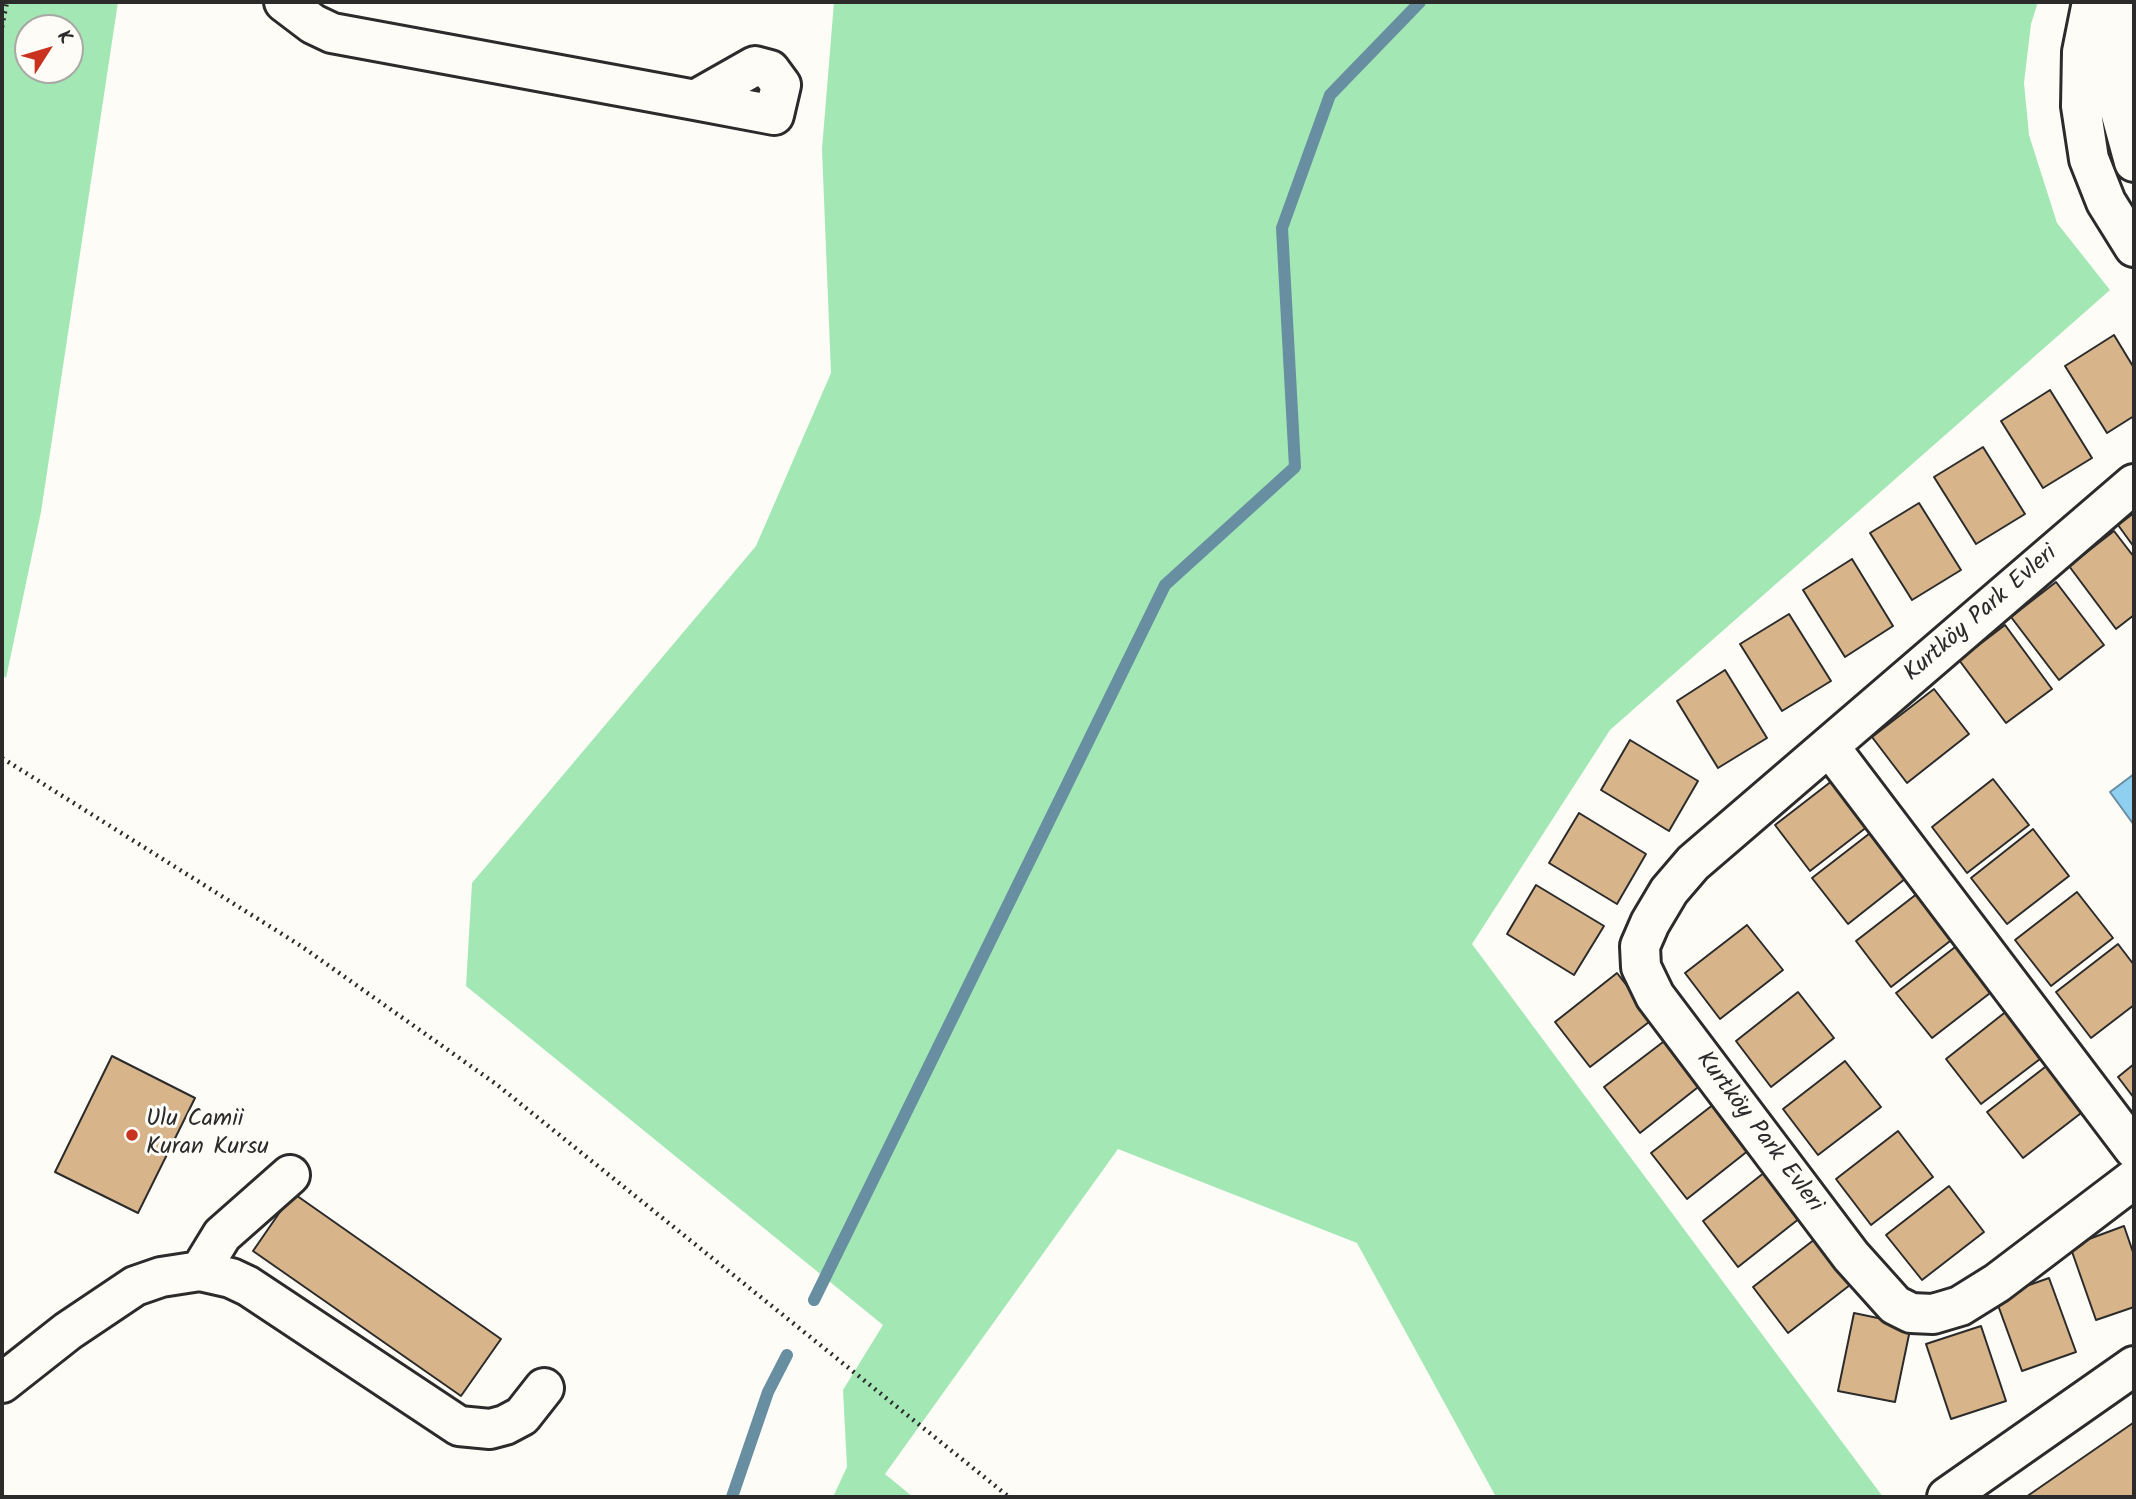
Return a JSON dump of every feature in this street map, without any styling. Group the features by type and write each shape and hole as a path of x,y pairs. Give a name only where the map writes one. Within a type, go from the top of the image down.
{"street":[{"path":"284,2 313,24 332,33 695,100"},
{"path":"2092,2 2082,52 2081,106 2089,159 2106,202 2134,247"},
{"path":"2128,2 2120,23 2115,55 2117,100 2134,162"},
{"name":"Kurtköy Park Evleri","path":"2134,484 1693,863 1669,891 1640,946 1641,967 1655,996 1851,1256 1895,1305 1911,1313 1933,1314 1960,1306 1997,1283 2134,1179"},
{"path":"1829,746 2134,1149"},
{"path":"200,1271 222,1235 290,1175"},
{"path":"2,1383 68,1331 135,1286 161,1277 200,1271 231,1278 248,1286 459,1426 490,1429 505,1425 522,1416 544,1388"},
{"path":"1947,1497 2134,1366"}],"path":[{"path":"2,27 7,2"},
{"path":"2,758 301,946 496,1083 1009,1497"}],"green space":[{"path":"2,2 118,2 41,512 6,678 2,675"},
{"path":"834,2 2038,2 2031,24 2024,83 2029,135 2057,223 2110,290 1610,730 1472,944 1883,1497 1496,1497 1357,1243 1118,1149 885,1474 913,1497 833,1497 847,1467 843,1390 883,1325 466,986 472,883 756,546 831,373 822,149"}],"water":[{"path":"2134,774 2134,825 2110,792"}],"building":[{"path":"2114,335 2134,368 2134,416 2107,433 2065,366"},
{"path":"2050,390 2092,458 2043,488 2001,421"},
{"path":"1983,447 2025,514 1976,544 1934,477"},
{"path":"1919,503 1961,570 1912,600 1870,533"},
{"path":"2134,513 2134,547 2118,525"},
{"path":"2114,531 2134,557 2134,615 2116,629 2069,566"},
{"path":"1852,559 1893,626 1845,657 1803,590"},
{"path":"2056,582 2104,645 2059,680 2011,617"},
{"path":"1789,614 1831,681 1782,711 1740,644"},
{"path":"2005,625 2052,689 2006,723 1959,660"},
{"path":"1725,670 1767,738 1718,768 1677,701"},
{"path":"1934,689 1969,734 1907,783 1872,737"},
{"path":"1630,740 1698,781 1669,831 1601,790"},
{"path":"1837,777 1872,823 1810,871 1775,825"},
{"path":"1993,779 2029,825 1967,873 1932,827"},
{"path":"1579,813 1646,854 1617,904 1549,863"},
{"path":"2033,829 2069,876 2007,924 1971,878"},
{"path":"1874,830 1910,875 1848,924 1812,878"},
{"path":"1536,885 1604,926 1574,975 1507,934"},
{"path":"2077,892 2113,938 2051,986 2015,940"},
{"path":"1918,893 1954,938 1891,987 1856,941"},
{"path":"1747,925 1783,970 1720,1019 1685,973"},
{"path":"1959,944 1994,990 1932,1038 1896,993"},
{"path":"2118,944 2134,965 2134,1005 2091,1038 2056,992"},
{"path":"1617,973 1653,1019 1590,1067 1555,1022"},
{"path":"1798,992 1834,1038 1771,1087 1736,1041"},
{"path":"2008,1010 2044,1056 1981,1104 1946,1059"},
{"path":"1667,1039 1702,1084 1640,1133 1604,1087"},
{"path":"112,1056 195,1098 138,1213 55,1172"},
{"path":"1845,1061 1881,1107 1818,1155 1783,1109"},
{"path":"2049,1064 2085,1110 2023,1158 1987,1112"},
{"path":"2134,1064 2134,1098 2118,1077"},
{"path":"1714,1104 1749,1150 1687,1199 1651,1153"},
{"path":"1898,1131 1933,1177 1871,1225 1836,1179"},
{"path":"1765,1172 1800,1218 1738,1267 1703,1221"},
{"path":"1949,1186 1984,1232 1922,1280 1886,1235"},
{"path":"293,1193 501,1339 461,1396 253,1251"},
{"path":"2124,1226 2134,1255 2134,1307 2096,1320 2070,1246"},
{"path":"1815,1239 1850,1285 1788,1333 1753,1287"},
{"path":"2049,1278 2076,1352 2022,1371 1995,1297"},
{"path":"1854,1313 1911,1325 1895,1402 1838,1391"},
{"path":"1981,1326 2006,1401 1951,1419 1926,1344"},
{"path":"2133,1423 2134,1497 2026,1497 2091,1452"}],"waterway":[{"path":"814,1300 1165,585 1295,467 1282,228 1330,95 1420,2"},
{"path":"732,1497 768,1392 787,1355"}],"place":[{"name":"Ulu Camii Kuran Kursu","path":"132,1135"}]}
